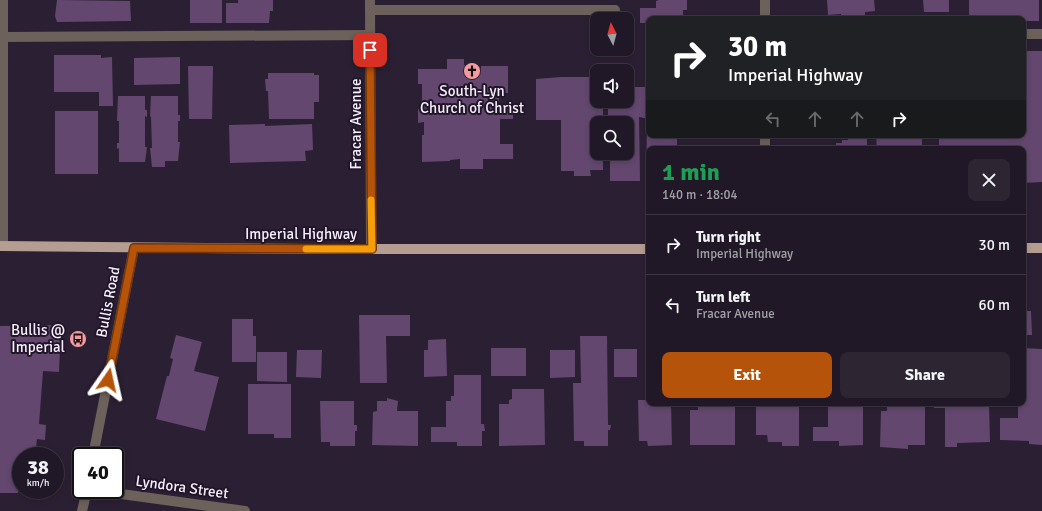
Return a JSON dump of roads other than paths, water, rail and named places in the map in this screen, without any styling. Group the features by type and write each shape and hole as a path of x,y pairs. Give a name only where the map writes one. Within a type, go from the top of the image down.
{"main road":[{"name":"Imperial Highway","path":"2,246 134,248 646,249"},
{"path":"1026,248 1042,248"}],"street":[{"path":"2,246 3,0"},
{"path":"765,0 765,16"},
{"path":"370,5 615,10"},
{"name":"Fracar Avenue","path":"370,5 372,249"},
{"path":"1026,34 1042,34"},
{"path":"2,37 370,35"},
{"name":"Bullis Road","path":"95,447 134,248"},
{"name":"Lyndora Street","path":"124,494 244,511"},
{"path":"82,511 85,499"}],"place":[{"name":"South-Lyn Church of Christ","path":"472,71"},
{"name":"Bullis @ Imperial","path":"78,339"}]}
